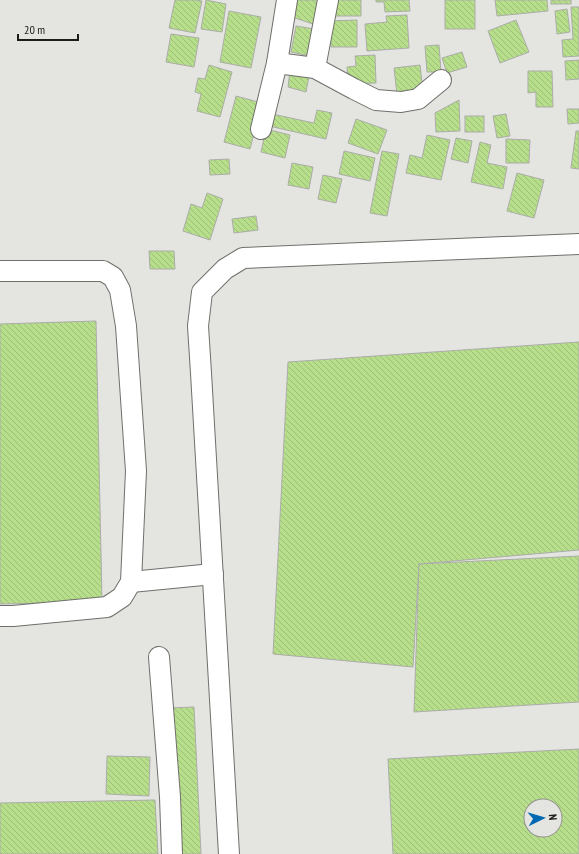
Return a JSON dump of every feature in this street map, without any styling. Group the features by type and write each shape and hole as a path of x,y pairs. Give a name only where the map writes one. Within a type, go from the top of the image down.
{"street":[{"path":"261,129 277,63 287,0"},
{"path":"315,68 328,0"},
{"path":"277,63 315,68 354,90 376,100 401,102 418,99 441,80"},
{"path":"229,854 198,326 202,292 225,269 243,258 579,244"},
{"path":"0,271 103,271 113,277 120,290 126,326 136,471 131,582 122,597 107,607 0,616"},
{"path":"131,582 213,574"},
{"path":"159,657 170,797 172,854"}],"building":[{"path":"175,0 202,1 195,33 169,28"},
{"path":"206,0 226,4 222,32 201,29"},
{"path":"297,0 323,0 316,25 292,17"},
{"path":"332,0 361,0 361,16 331,16"},
{"path":"376,0 409,0 410,11 385,12 384,2 376,2"},
{"path":"445,0 475,0 475,29 445,29"},
{"path":"495,0 547,0 548,11 497,16"},
{"path":"551,0 571,0 571,4 551,4"},
{"path":"571,7 579,7 579,56 563,57 562,40 573,39"},
{"path":"567,9 570,32 557,34 555,11"},
{"path":"229,11 261,17 251,68 220,62"},
{"path":"407,15 409,48 367,51 365,24 387,22 386,16"},
{"path":"357,20 357,47 331,47 330,21"},
{"path":"516,20 529,52 500,63 488,31"},
{"path":"296,26 320,30 315,57 291,52"},
{"path":"171,34 199,38 194,67 166,62"},
{"path":"439,45 441,72 427,72 425,46"},
{"path":"462,52 467,67 447,73 442,58"},
{"path":"375,55 376,83 348,84 347,67 356,66 355,56"},
{"path":"579,60 579,79 566,80 565,61"},
{"path":"209,65 232,72 220,117 197,111 201,94 195,92 198,78 205,79"},
{"path":"420,65 423,91 397,94 394,68"},
{"path":"290,71 310,71 306,92 288,87"},
{"path":"528,71 552,71 553,107 536,107 536,92 528,93"},
{"path":"236,96 262,103 250,149 224,142"},
{"path":"459,100 460,131 436,132 435,113"},
{"path":"567,109 579,109 579,123 568,124"},
{"path":"317,110 332,113 326,139 269,126 272,114 314,123"},
{"path":"506,114 510,136 497,138 493,116"},
{"path":"465,116 484,116 484,132 465,132"},
{"path":"356,119 387,130 378,154 348,143"},
{"path":"266,129 290,135 285,158 261,152"},
{"path":"576,131 579,131 579,169 571,168"},
{"path":"427,135 450,140 441,180 406,173 410,155 422,158"},
{"path":"456,138 472,141 468,163 451,159"},
{"path":"506,139 530,140 529,163 506,163"},
{"path":"480,142 491,145 487,163 507,167 503,189 471,182"},
{"path":"344,151 375,158 370,181 339,174"},
{"path":"382,151 399,154 387,216 370,213"},
{"path":"229,159 230,174 210,175 209,160"},
{"path":"292,163 313,167 309,189 288,185"},
{"path":"517,173 544,180 534,218 507,211"},
{"path":"323,175 342,179 336,203 318,199"},
{"path":"207,193 223,199 210,240 183,231 191,204 202,208"},
{"path":"256,216 258,230 234,233 232,219"},
{"path":"149,251 174,251 175,269 150,269"},
{"path":"96,321 102,602 0,604 0,324"},
{"path":"579,342 579,550 419,564 413,667 273,654 288,362"},
{"path":"579,556 579,702 414,712 419,564"},
{"path":"194,707 201,854 175,854 169,708"},
{"path":"579,749 579,854 393,854 388,759"},
{"path":"107,756 150,757 149,796 106,794"},
{"path":"155,800 158,854 0,854 0,803"}]}
